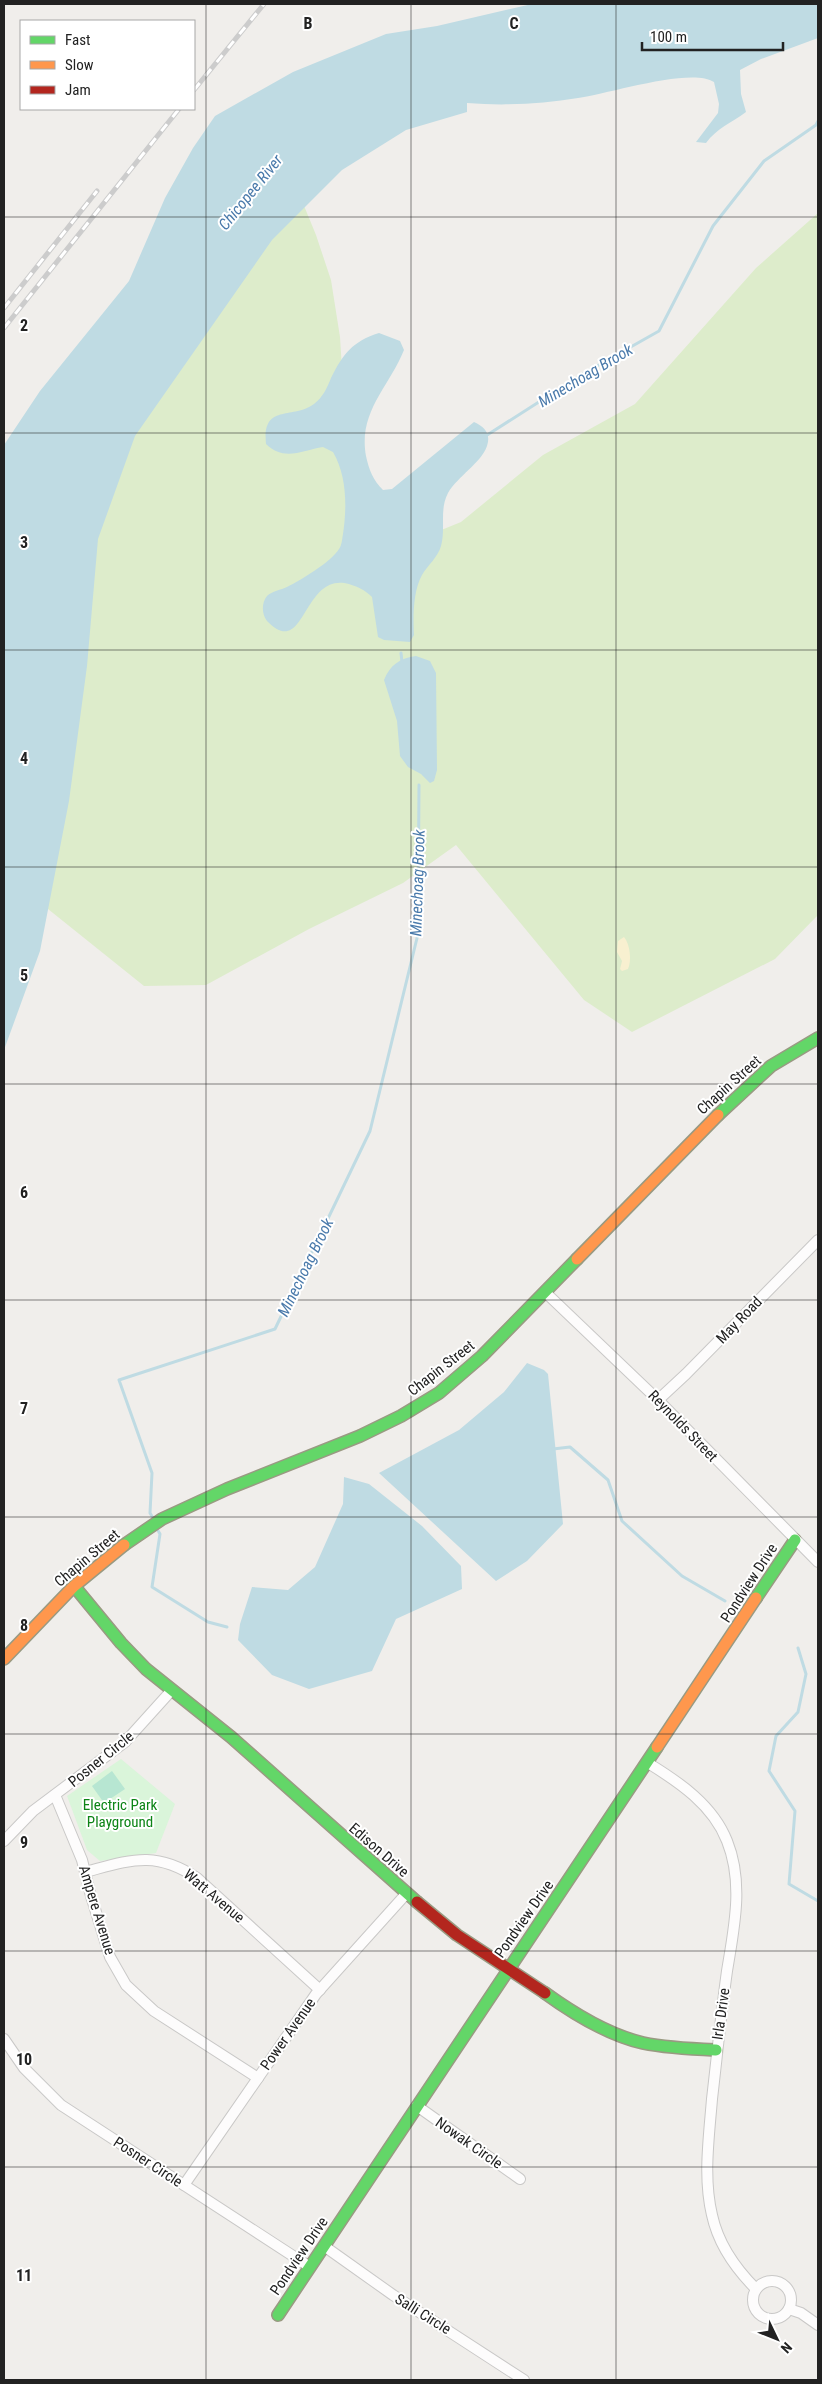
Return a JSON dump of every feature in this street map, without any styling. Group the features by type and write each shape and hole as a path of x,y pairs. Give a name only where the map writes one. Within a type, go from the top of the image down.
{"street":[{"name":"Chapin Street","path":"4,1659 74,1586 162,1519 228,1489 360,1436 422,1404 458,1378 482,1356 718,1115 771,1066 818,1038"},
{"name":"May Road","path":"658,1400 818,1240"},
{"name":"Reynolds Street","path":"545,1292 658,1400 818,1562"},
{"name":"Pondview Drive","path":"278,2315 508,1967 648,1763 795,1540"},
{"name":"Edison Drive","path":"74,1586 121,1644 171,1691 231,1737 406,1894 457,1935 508,1967 573,2013 621,2036 643,2043 676,2048 716,2050"},
{"name":"Posner Circle","path":"4,1841 22,1822 55,1795 125,1742 171,1691"},
{"name":"Irla Drive","path":"648,1763 681,1784 702,1803 718,1822 732,1856 737,1893 716,2050 708,2149 712,2216 719,2236 732,2260 756,2289"},
{"name":"Ampere Avenue","path":"55,1795 82,1860 110,1957 126,1985 154,2011 258,2078"},
{"name":"Watt Avenue","path":"85,1872 140,1859 153,1858 169,1862 184,1869 197,1878 320,1990"},
{"name":"Power Avenue","path":"184,2185 320,1990 406,1894"},
{"name":"Posner Circle","path":"4,2038 7,2052 61,2105 310,2267"},
{"name":"Nowak Circle","path":"417,2106 520,2179"},
{"name":"Salli Circle","path":"324,2246 393,2295 524,2380"},
{"path":"769,2281 784,2285 790,2294 789,2309 778,2319 762,2318 755,2311 752,2302 756,2289 769,2281"},
{"path":"789,2309 801,2313 818,2326"}],"green space":[{"path":"300,196 316,235 331,280 340,337 347,449 402,546 461,522 543,455 635,404 756,268 818,213 818,915 775,959 632,1032 584,1000 456,845 403,883 309,929 206,985 144,986 43,905 102,474"},
{"name":"Electric Park Playground","path":"121,1759 175,1804 156,1853 100,1861 87,1850 67,1796"},
{"path":"112,1771 125,1789 104,1803 92,1786"}],"sand":[{"path":"624,937 629,948 630,962 628,969 622,971 620,969 622,961 617,952 618,941"}],"water":[{"name":"Chicopee River","path":"532,4 818,4 818,38 761,59 740,70 741,94 746,112 720,130 706,143 696,142 718,113 719,104 714,82 703,78 669,79 592,96 551,102 523,104 467,103 467,112 406,130 342,170 272,240 135,436 98,539 87,666 69,801 40,951 4,1050 4,445 40,391 129,281 165,198 193,148 215,116 293,72 386,34 437,26"},
{"path":"379,333 400,341 404,350 376,400 366,426 367,461 374,479 383,490 392,489 474,422 481,426 488,434 487,446 480,458 452,487 445,499 441,546 438,554 424,571 419,581 414,604 414,635 410,642 384,640 378,637 372,597 367,592 349,584 334,583 322,590 298,623 290,630 280,630 265,618 263,609 265,599 271,593 287,587 315,570 339,549 342,542 344,524 345,492 338,461 333,452 323,447 287,454 280,452 266,444 266,431 269,423 274,418 305,409 314,404 326,389 345,355 362,340"},
{"path":"416,656 430,661 436,673 437,770 434,781 430,783 421,774 408,767 400,756 397,721 384,680 389,670 396,663 405,658"},
{"path":"527,1363 544,1370 548,1374 563,1524 527,1561 496,1581 379,1473 459,1430 504,1392"},
{"path":"344,1477 369,1484 422,1526 461,1566 462,1589 396,1619 372,1671 309,1689 272,1675 238,1640 240,1624 252,1587 288,1590 315,1567 343,1504"}],"waterway":[{"name":"Minechoag Brook","path":"484,437 581,375 659,331 713,226 764,161 816,125 818,121"},
{"name":"Minechoag Brook","path":"401,653 402,662"},
{"name":"Minechoag Brook","path":"153,1518 150,1513 152,1473 119,1380 275,1329 370,1131 418,934 419,785"},
{"name":"Minechoag Brook","path":"553,1449 570,1447 608,1480 622,1521 682,1576 725,1601"},
{"name":"Minechoag Brook","path":"157,1529 160,1534 152,1587 208,1622 227,1627"},
{"name":"Minechoag Brook","path":"798,1648 806,1674 798,1712 776,1736 769,1771 795,1811 789,1884 818,1901"}],"railway":[{"path":"195,89 264,4"},
{"path":"4,328 178,110"},
{"path":"4,308 97,191"}],"traffic: fast":[{"path":"718,1115 771,1066 818,1038"},
{"path":"124,1545 162,1519 227,1489 360,1436 401,1416 439,1393 482,1356 577,1259"},
{"path":"756,1598 795,1540"},
{"path":"74,1586 121,1643 146,1669 231,1737 417,1902"},
{"path":"278,2315 657,1747"},
{"path":"545,1993 568,2009 617,2035 661,2046 716,2050"}],"traffic: slow":[{"path":"577,1259 718,1115"},
{"path":"4,1659 74,1586 124,1545"},
{"path":"657,1747 756,1598"}],"traffic: jam":[{"path":"417,1902 457,1935 545,1993"}]}
